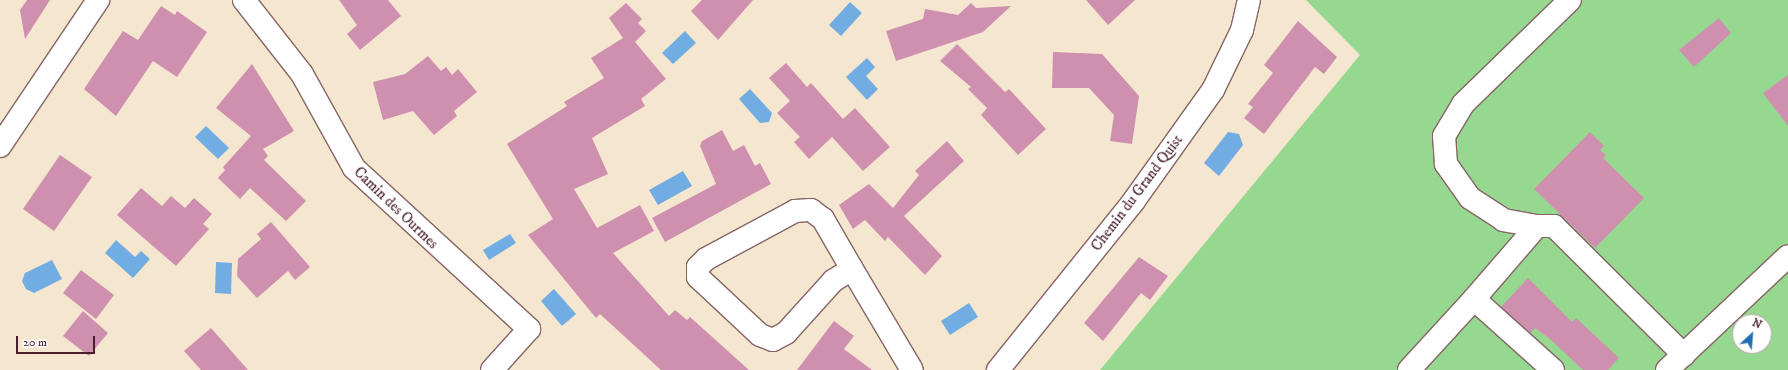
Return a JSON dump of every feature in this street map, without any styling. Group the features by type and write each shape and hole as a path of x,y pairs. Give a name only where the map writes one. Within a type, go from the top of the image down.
{"street":[{"path":"0,146 98,0"},
{"name":"Camin des Ourmes","path":"244,0 302,74 354,168 529,329 492,370"},
{"name":"Chemin du Grand Quist","path":"998,370 1133,202 1213,90 1242,30 1249,0"},
{"path":"1570,0 1463,104 1444,136 1446,164 1470,198 1504,220 1537,226 1554,226 1684,355"},
{"path":"852,269 833,281 786,333 773,340 760,335 698,277 698,267 706,259 803,209 823,219 912,370"},
{"path":"1409,370 1474,299 1537,226"},
{"path":"1667,370 1788,256"},
{"path":"1474,299 1554,370"}],"green space":[{"path":"1306,0 1788,0 1788,370 1100,370 1360,55"}],"water":[{"path":"850,2 862,13 841,36 829,25"},
{"path":"685,31 696,43 673,64 662,53"},
{"path":"867,58 875,67 866,76 878,89 867,100 846,77"},
{"path":"750,89 772,113 769,122 760,123 739,99"},
{"path":"206,126 229,148 218,159 195,137"},
{"path":"1228,132 1239,134 1243,145 1219,176 1204,163"},
{"path":"683,171 692,186 658,205 649,190"},
{"path":"510,234 516,243 489,260 483,250"},
{"path":"116,240 135,257 141,251 150,259 133,278 105,253"},
{"path":"52,260 62,279 34,293 26,289 22,281 25,273"},
{"path":"216,262 232,263 231,294 215,293"},
{"path":"554,289 576,314 562,326 541,301"},
{"path":"969,303 978,317 950,335 941,321"}],"building":[{"path":"27,0 50,0 25,39 20,10"},
{"path":"339,0 388,0 401,16 360,50 347,34 357,25"},
{"path":"702,0 753,0 718,40 691,11"},
{"path":"1086,0 1135,0 1108,25"},
{"path":"626,3 642,19 638,23 646,31 635,42 666,79 641,99 645,106 592,138 608,174 574,189 597,228 640,205 654,231 613,253 669,316 675,310 687,320 690,317 749,370 661,370 600,314 596,318 528,235 553,219 507,144 567,106 564,102 604,78 591,58 623,38 609,18"},
{"path":"971,3 976,8 1011,6 983,32 896,61 886,31 923,19 925,9 958,15"},
{"path":"161,6 175,15 177,11 207,32 177,77 153,61 116,116 84,89 123,31 138,40"},
{"path":"1719,18 1731,33 1694,67 1679,50"},
{"path":"1298,21 1337,57 1324,74 1315,67 1264,134 1244,118 1253,107 1248,104 1273,73 1264,65"},
{"path":"957,44 1005,92 1009,89 1046,129 1018,155 981,115 987,108 968,89 971,87 940,61"},
{"path":"1053,52 1102,54 1139,96 1132,144 1110,141 1114,115 1089,88 1052,88"},
{"path":"428,56 441,71 446,67 452,75 458,69 477,92 454,111 457,116 434,135 413,111 383,120 373,82 405,74"},
{"path":"786,63 807,87 811,83 843,119 855,108 890,147 863,171 832,137 809,159 794,142 800,137 777,113 790,101 769,78"},
{"path":"252,64 294,131 263,149 268,156 264,160 306,201 286,221 250,188 240,199 218,178 225,170 223,167 251,136 216,108"},
{"path":"1788,75 1788,126 1763,93"},
{"path":"722,130 733,151 744,145 755,166 760,163 771,184 665,242 652,218 716,184 700,146 702,141"},
{"path":"1590,132 1604,146 1600,150 1606,155 1603,158 1644,198 1595,248 1534,189"},
{"path":"947,141 964,161 904,216 942,256 925,275 888,237 885,241 865,220 853,229 839,205 869,184 893,208 919,175 915,171"},
{"path":"60,155 92,177 54,231 23,209"},
{"path":"141,188 162,206 171,196 185,208 194,198 212,214 203,224 209,229 176,266 117,215"},
{"path":"271,222 310,267 295,280 288,271 257,298 237,276 238,259 261,239 257,234"},
{"path":"1139,257 1168,276 1150,300 1141,293 1103,341 1084,323"},
{"path":"81,270 114,295 96,319 63,293"},
{"path":"1528,278 1572,322 1576,318 1619,358 1608,370 1583,370 1550,339 1535,328 1530,333 1501,307"},
{"path":"83,311 108,333 89,356 63,336"},
{"path":"834,321 854,336 844,349 872,370 797,370"},
{"path":"211,328 248,370 201,370 184,351"}]}
